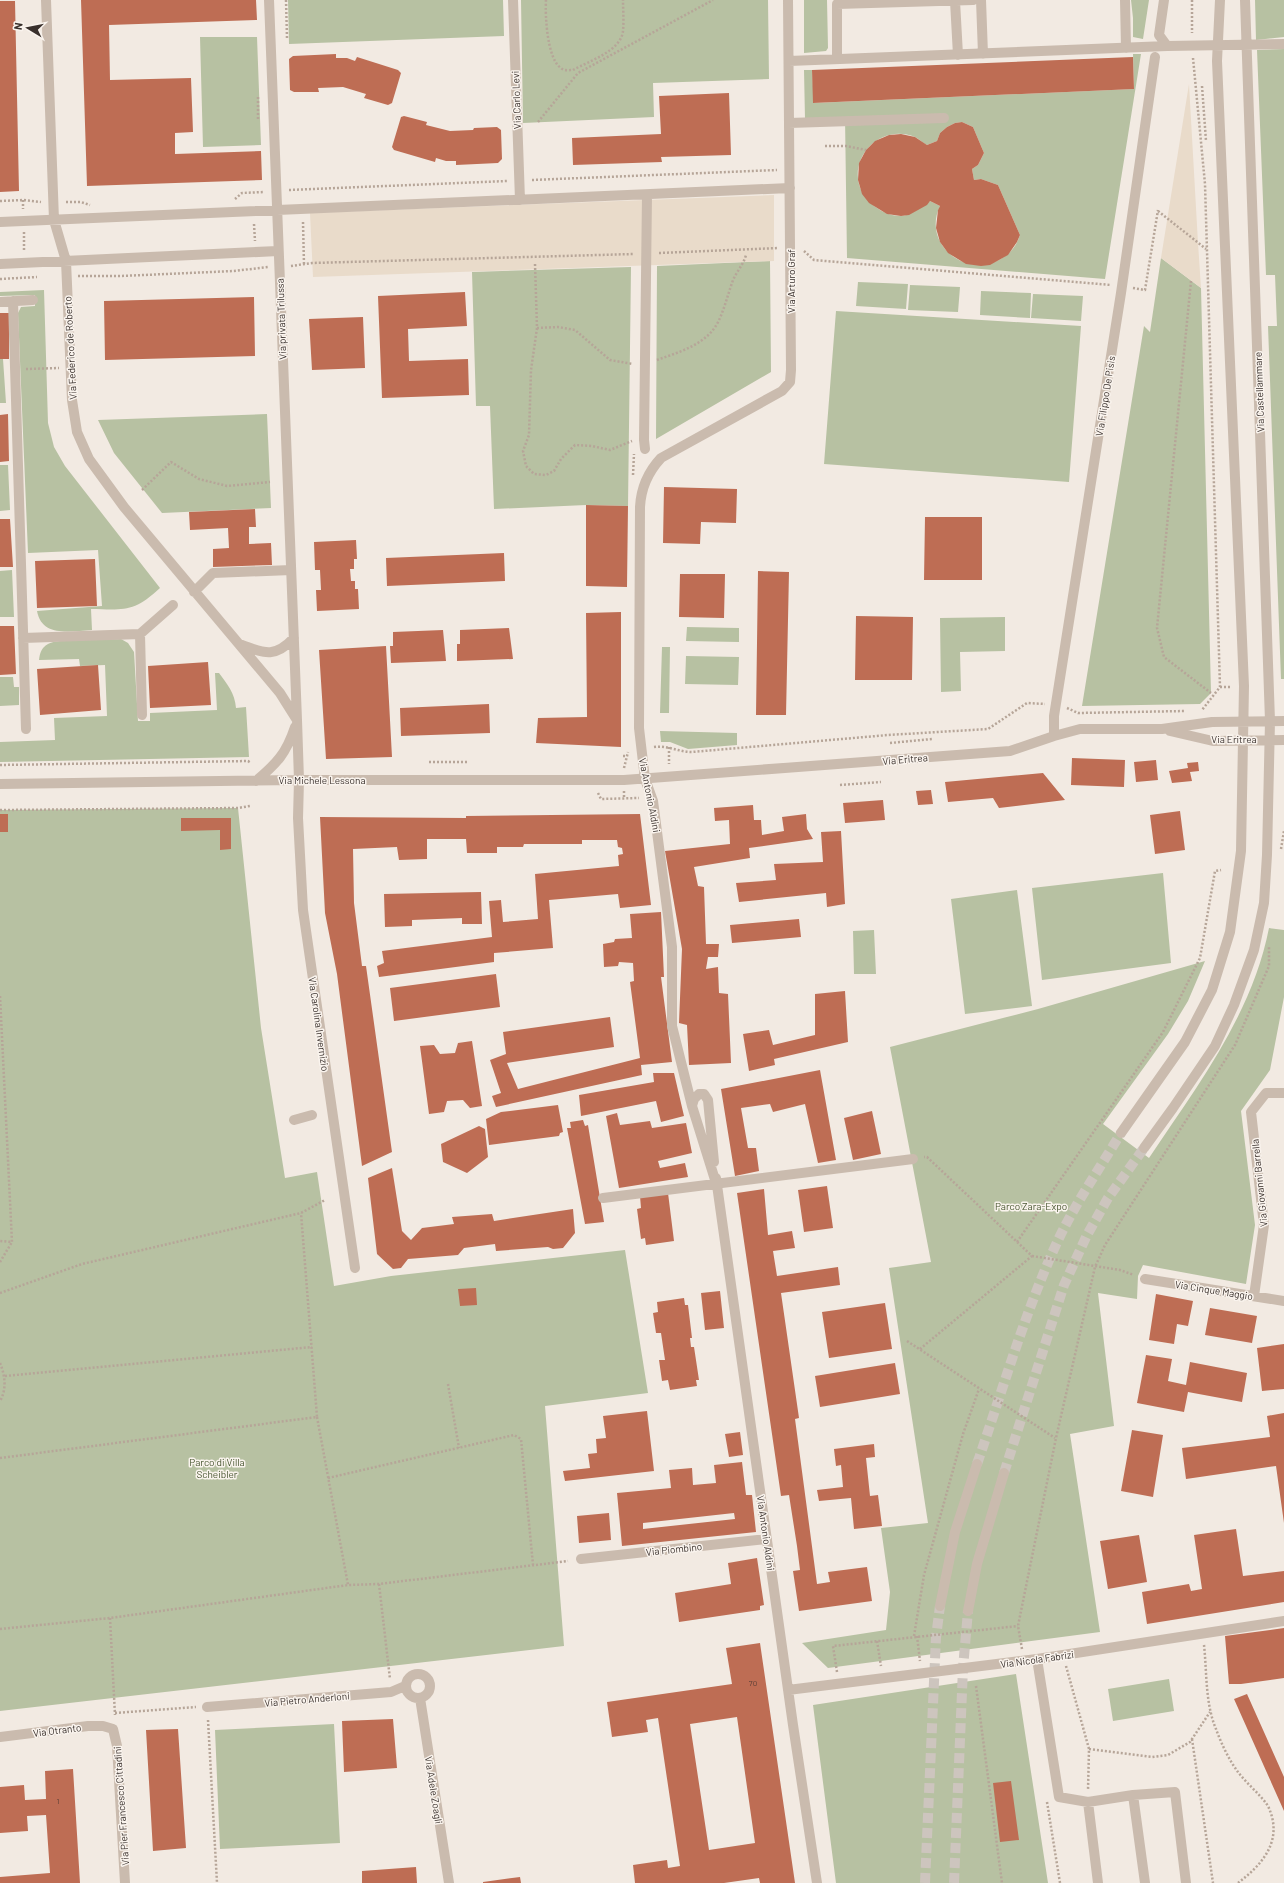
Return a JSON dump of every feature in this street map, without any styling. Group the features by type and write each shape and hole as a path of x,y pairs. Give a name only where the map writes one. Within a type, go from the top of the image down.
{"street":[{"name":"Via Federico de Roberto","path":"46,0 54,220 66,261 72,400 77,432 89,459 124,507 280,693 298,720"},
{"name":"Via privata Trilussa","path":"269,0 294,638"},
{"name":"Via Carlo Levi","path":"513,0 520,200"},
{"name":"Via Arturo Graf","path":"644,482 661,458 782,391 790,382 788,0"},
{"path":"838,60 837,4 973,0"},
{"path":"981,0 983,54"},
{"path":"1125,0 1126,48"},
{"path":"1164,0 1159,35 1167,46"},
{"path":"1121,1133 1185,1042 1212,990 1226,946 1236,897 1242,851 1244,686 1217,45 1220,0"},
{"name":"Via Castellammare","path":"1144,1148 1215,1046 1234,1005 1254,950 1264,896 1267,855 1270,722 1245,0"},
{"path":"955,1 958,55"},
{"path":"789,61 1167,46 1284,44"},
{"name":"Via Filippo De Pisis","path":"1054,736 1055,711 1122,293 1155,57"},
{"path":"789,123 944,118"},
{"path":"0,222 790,188"},
{"path":"645,449 647,195"},
{"path":"0,264 278,251"},
{"path":"0,302 33,300"},
{"path":"13,301 26,729"},
{"name":"Via Antonio Aldini","path":"644,482 640,506 639,728 645,779 653,801 672,947 672,1026 692,1106 716,1183"},
{"path":"194,592 213,573 291,570"},
{"path":"23,638 140,634 173,605"},
{"path":"140,634 142,715"},
{"name":"Via Federico de Roberto","path":"237,643 261,652 273,653 284,648 294,638"},
{"path":"294,638 300,780"},
{"path":"256,781 278,762 289,744 298,720"},
{"name":"Via Eritrea","path":"645,779 1010,751 1080,729 1162,729 1212,722 1284,721"},
{"name":"Via Eritrea","path":"1162,729 1213,741 1269,739 1284,740"},
{"name":"Via Michele Lessona","path":"0,784 300,780 645,779"},
{"name":"Via Carolina Invernizio","path":"300,780 298,826 303,910 355,1268"},
{"name":"Via Giovanni Barrella","path":"1254,1296 1264,1225 1252,1112 1266,1093 1284,1093"},
{"name":"Via Antonio Aldini","path":"692,1106 694,1099 699,1094 704,1094 708,1100 716,1183 817,1883"},
{"path":"294,1120 312,1116"},
{"path":"603,1198 913,1159"},
{"name":"Via Cinque Maggio","path":"1145,1278 1284,1301"},
{"path":"940,1606 955,1532 977,1464"},
{"path":"968,1611 977,1564 1004,1473"},
{"name":"Via Piombino","path":"581,1559 767,1538"},
{"name":"Via Nicola Fabrizi","path":"788,1690 1037,1660 1284,1620"},
{"path":"1037,1660 1059,1797 1088,1802 1133,1794 1175,1792 1186,1883"},
{"path":"414,1674 422,1674 430,1683 429,1691 420,1698 416,1698 409,1694 406,1686 408,1679 414,1674"},
{"name":"Via Pietro Anderloni","path":"207,1707 391,1692 406,1686"},
{"name":"Via Adele Zoagli","path":"420,1698 449,1883"},
{"name":"Via Otranto","path":"0,1737 88,1726 103,1726 113,1729"},
{"name":"Via Pier Francesco Cittadini","path":"113,1729 117,1746 125,1883"},
{"path":"1133,1794 1145,1883"},
{"path":"1088,1802 1098,1883"}],"path":[{"path":"286,0 287,38"},
{"path":"546,0 547,33 553,58 560,68 566,70 573,70 614,48 620,40 623,32 623,0"},
{"path":"538,122 578,73 713,0"},
{"path":"1192,0 1192,39"},
{"path":"1192,56 1205,184 1220,687 1201,711"},
{"path":"573,70 578,73"},
{"path":"1202,86 1206,141"},
{"path":"258,97 258,119"},
{"path":"825,146 846,146 866,150"},
{"path":"526,180 774,170"},
{"path":"302,189 514,181"},
{"path":"88,276 234,271 256,267 253,193"},
{"path":"23,200 25,278"},
{"path":"0,201 23,200 44,203"},
{"path":"1133,288 1145,290 1158,210 1206,250"},
{"path":"303,218 304,266 312,263 635,254"},
{"path":"654,253 776,248"},
{"path":"804,251 814,260 1112,286"},
{"path":"646,363 681,351 705,339 717,324 732,281 746,256"},
{"path":"535,264 537,328 531,370 529,435 523,451 526,466 534,474 546,476 554,471 561,459 574,445 592,446 610,450 628,442"},
{"path":"0,280 42,276"},
{"path":"1191,281 1157,628 1164,657 1211,693"},
{"path":"537,328 558,327 576,330 610,360 630,363"},
{"path":"15,369 71,367"},
{"path":"142,490 172,462 199,479 227,486 270,482"},
{"path":"647,748 663,746 681,751 692,752 888,735 988,729 1027,703 1047,704"},
{"path":"1062,707 1078,713 1186,712"},
{"path":"890,743 932,739"},
{"path":"669,748 669,761"},
{"path":"624,764 627,760"},
{"path":"0,765 248,761 252,763"},
{"path":"429,762 467,762"},
{"path":"591,780 601,799 638,798"},
{"path":"840,785 881,782"},
{"path":"0,810 238,808 250,806"},
{"path":"1280,856 1284,831"},
{"path":"1017,1242 1163,1032 1200,958 1210,908 1215,872 1221,870"},
{"path":"1022,1647 1018,1626 1056,1438 1095,1267 1105,1245 1235,1045 1269,966 1269,945"},
{"path":"0,996 12,1242 0,1262"},
{"path":"913,1159 927,1157 1032,1256 1120,1270 1145,1278"},
{"path":"0,1293 82,1264 301,1213 325,1200"},
{"path":"301,1213 317,1417 348,1585"},
{"path":"0,1241 12,1242"},
{"path":"920,1349 1032,1256"},
{"path":"907,1341 1056,1438"},
{"path":"5,1376 312,1347"},
{"path":"0,1363 5,1376 3,1396 0,1402"},
{"path":"448,1384 459,1448"},
{"path":"920,1662 915,1636 924,1575 963,1434 979,1389"},
{"path":"0,1458 317,1417"},
{"path":"328,1478 514,1435 521,1439 533,1565"},
{"path":"0,1629 110,1618 348,1585 379,1584 581,1559"},
{"path":"379,1584 391,1692"},
{"path":"110,1618 116,1723 113,1729"},
{"path":"837,1673 833,1646 1018,1626"},
{"path":"1204,1638 1210,1712 1216,1730 1238,1772 1268,1807 1274,1821 1277,1836 1268,1857 1238,1883"},
{"path":"877,1641 881,1667"},
{"path":"1063,1655 1089,1749 1088,1802"},
{"path":"976,1686 1002,1883"},
{"path":"115,1713 207,1707 217,1883"},
{"path":"1089,1749 1152,1757 1168,1755 1190,1742 1210,1712"},
{"path":"1192,1739 1213,1883"}],"green space":[{"path":"288,0 503,0 504,36 289,44"},
{"path":"521,0 768,0 769,79 653,83 654,117 523,123"},
{"path":"804,0 827,0 828,48 826,51 804,53"},
{"path":"1131,0 1149,0 1143,39 1133,37"},
{"path":"1255,0 1284,0 1284,37 1256,40"},
{"path":"200,37 257,37 261,145 203,147"},
{"path":"1284,49 1284,679 1281,679 1268,326 1277,326 1275,275 1266,275 1257,50"},
{"path":"1133,54 1141,54 1105,279 847,258 845,117 805,119 804,70 812,70 814,103 1134,89","holes":["962,122 973,127 984,153 978,165 972,169 974,180 981,179 998,185 1020,235 1012,250 999,260 986,264 972,264 960,261 950,254 942,244 937,233 936,220 940,206 930,201 906,215 891,215 880,210 866,198 859,184 858,169 863,156 871,145 884,137 899,134 915,137 927,145 937,141 940,133 955,123"]},
{"path":"1161,258 1201,288 1211,693 1200,704 1082,706 1144,326 1150,332"},
{"path":"770,261 771,372 656,439 657,266"},
{"path":"631,267 628,506 586,505 494,509 490,406 476,406 472,272"},
{"path":"858,282 908,284 906,309 856,306"},
{"path":"910,285 960,287 958,312 908,310"},
{"path":"44,290 48,423 54,447 65,466 160,588 143,602 128,608 112,610 91,609 92,630 67,632 51,629 45,626 40,620 37,611 102,606 98,550 28,553 18,313 21,307 35,306 35,295 0,296 0,292"},
{"path":"981,291 1031,293 1030,318 980,315"},
{"path":"1033,294 1083,296 1081,321 1031,318"},
{"path":"836,311 1081,326 1069,482 824,464"},
{"path":"0,359 3,359 6,403 0,403"},
{"path":"267,414 271,508 162,513 114,453 98,420"},
{"path":"0,465 8,465 10,510 0,511"},
{"path":"12,570 14,617 0,617 0,571"},
{"path":"1005,617 1005,651 960,652 961,691 941,692 940,618"},
{"path":"687,627 739,628 739,642 686,641"},
{"path":"121,639 128,643 134,652 138,721 150,721 150,713 217,710 215,673 219,673 232,693 236,708 246,707 249,757 0,762 0,742 55,740 54,718 107,716 105,665 80,666 79,659 39,660 42,649 53,642"},
{"path":"662,647 670,647 669,713 660,713"},
{"path":"686,656 739,657 738,685 685,684"},
{"path":"0,677 13,677 14,687 19,687 19,705 0,706"},
{"path":"660,731 737,733 737,745 688,749 670,742 661,742"},
{"name":"Parco di Villa Scheibler","path":"238,808 261,1028 285,1178 317,1172 334,1286 391,1276 625,1250 648,1393 545,1406 564,1646 0,1711 0,810"},
{"path":"1163,873 1171,963 1042,980 1032,888"},
{"path":"1017,890 1032,1006 965,1014 951,899"},
{"name":"Parco Zara-Expo","path":"1269,928 1284,930 1284,997 1270,1070 1241,1111 1255,1225 1246,1284 1143,1265 1138,1276 1137,1299 1098,1293 1114,1426 1070,1434 1100,1632 828,1668 802,1643 886,1630 890,1592 881,1528 928,1523 889,1268 931,1262 890,1047 1038,1009 1205,961 1188,1001 1168,1034 1103,1124 1149,1158 1204,1077 1221,1049 1250,991 1261,960"},
{"path":"874,930 876,974 854,974 853,931"},
{"path":"1016,1674 1048,1883 836,1883 813,1705"},
{"path":"1169,1679 1174,1711 1113,1721 1108,1689"},
{"path":"334,1724 340,1843 220,1849 215,1730"}],"shaded area":[{"path":"1189,84 1198,243 1201,288 1161,258"},
{"path":"774,195 774,261 313,277 310,213"}],"building":[{"path":"81,0 256,0 257,20 109,25 110,80 191,78 193,132 175,133 175,154 261,151 262,180 87,186"},
{"path":"0,1 15,1 19,191 0,192"},
{"path":"336,54 336,58 347,58 355,61 357,57 398,70 401,73 392,103 388,105 364,98 366,94 343,87 318,88 319,92 294,92 290,90 289,59 293,56"},
{"path":"1133,57 1134,89 813,103 812,70"},
{"path":"729,93 731,155 661,157 662,162 573,165 572,138 661,134 659,96"},
{"path":"404,116 427,122 426,125 450,131 497,127 501,130 502,159 498,163 456,165 456,161 446,161 436,158 435,162 394,150 392,147 401,117"},
{"path":"962,122 973,127 984,153 978,165 972,169 974,180 981,179 998,185 1020,235 1008,255 990,265 981,266 966,264 948,253 940,242 936,228 938,210 940,206 930,201 927,205 909,215 901,216 887,214 869,203 862,194 858,180 859,163 866,150 875,141 889,135 901,134 915,137 927,145 937,141 940,133 947,127 955,123"},
{"path":"465,292 467,326 408,329 409,361 468,359 469,395 382,398 378,296"},
{"path":"254,297 255,356 105,360 104,301"},
{"path":"0,313 9,313 9,359 0,359"},
{"path":"363,317 365,368 312,370 309,319"},
{"path":"8,414 9,461 0,462 0,415"},
{"path":"664,487 737,489 736,523 701,522 700,544 663,543"},
{"path":"586,505 628,506 627,587 586,586"},
{"path":"255,509 256,527 249,527 249,544 271,543 272,565 213,567 213,549 229,548 228,528 190,530 189,512"},
{"path":"925,517 982,517 982,580 924,580"},
{"path":"0,519 10,519 13,567 0,567"},
{"path":"356,540 357,559 354,559 354,569 350,569 351,581 355,581 355,589 358,589 359,609 317,611 316,590 321,590 320,570 315,570 314,542"},
{"path":"504,553 505,581 387,586 386,558"},
{"path":"95,559 97,606 37,608 35,561"},
{"path":"758,571 789,572 786,715 756,715"},
{"path":"680,574 725,574 724,618 679,617"},
{"path":"621,612 621,747 536,743 538,718 587,717 586,613"},
{"path":"856,616 913,617 912,680 855,680"},
{"path":"0,626 14,626 16,674 0,675"},
{"path":"509,628 513,659 457,661 457,644 460,644 460,630"},
{"path":"443,630 446,661 391,663 390,646 393,646 393,632"},
{"path":"386,646 392,757 326,759 319,650"},
{"path":"208,662 211,705 150,708 148,666"},
{"path":"98,665 101,710 40,715 37,669"},
{"path":"489,704 490,733 401,736 400,708"},
{"path":"1072,758 1125,760 1124,787 1071,785"},
{"path":"1156,760 1158,780 1136,782 1134,762"},
{"path":"1198,762 1199,771 1190,772 1192,781 1172,783 1169,771 1188,768 1187,763"},
{"path":"1043,773 1065,800 999,808 993,798 948,802 945,782"},
{"path":"931,790 933,804 918,805 916,791"},
{"path":"883,800 885,820 845,823 843,803"},
{"path":"753,805 754,820 761,820 762,835 784,831 782,817 806,814 807,829 813,839 749,848 750,858 694,867 698,886 704,887 706,944 719,944 718,957 708,957 706,969 718,967 719,993 728,994 731,1063 689,1065 687,1025 679,1023 682,949 665,851 730,844 729,820 715,821 714,808"},
{"path":"1180,811 1185,850 1155,854 1150,815"},
{"path":"0,814 8,814 8,832 0,832"},
{"path":"640,814 651,905 620,908 618,894 549,900 553,948 494,953 494,962 379,977 377,966 384,963 382,951 492,937 489,901 501,900 503,922 538,919 535,874 619,866 618,855 623,854 622,848 618,847 617,840 582,840 582,844 524,844 523,847 497,847 497,853 467,853 466,839 427,839 427,859 399,860 397,847 353,849 354,903 362,966 366,966 392,1152 362,1166 337,974 325,913 320,817 466,818 466,816"},
{"path":"181,818 231,818 231,849 220,850 220,830 181,831"},
{"path":"841,831 845,904 827,907 826,893 739,902 736,883 776,880 774,864 823,862 821,832"},
{"path":"481,892 482,924 462,924 462,918 412,920 412,926 385,927 384,894"},
{"path":"661,912 664,977 661,977 672,1062 641,1065 642,1075 496,1107 492,1096 501,1093 490,1060 506,1054 503,1032 610,1017 614,1047 507,1063 518,1089 640,1058 630,982 634,981 633,963 619,962 618,966 604,967 603,944 614,942 615,939 632,938 630,914"},
{"path":"799,919 801,937 732,943 730,925"},
{"path":"496,974 500,1007 394,1021 390,988"},
{"path":"845,991 848,1042 774,1059 775,1065 749,1071 743,1034 769,1030 773,1045 815,1035 815,994"},
{"path":"472,1041 482,1106 470,1108 463,1100 447,1101 444,1112 429,1114 420,1046 434,1045 440,1054 455,1053 458,1043"},
{"path":"820,1070 836,1160 818,1163 805,1104 773,1112 770,1104 741,1108 748,1148 756,1148 759,1171 735,1176 721,1089"},
{"path":"653,1073 674,1073 684,1116 661,1122 656,1101 581,1116 579,1095 654,1082"},
{"path":"558,1105 563,1132 560,1133 559,1136 489,1145 486,1119 501,1112"},
{"path":"872,1111 881,1154 853,1160 844,1118"},
{"path":"617,1113 620,1125 650,1121 652,1128 686,1123 692,1153 658,1161 660,1168 685,1163 688,1177 619,1188 606,1116"},
{"path":"583,1120 585,1126 588,1125 604,1222 585,1224 567,1128 571,1128 570,1122"},
{"path":"479,1126 485,1129 488,1157 467,1173 443,1162 441,1144"},
{"path":"392,1168 402,1231 411,1240 422,1228 454,1224 452,1217 492,1214 494,1221 573,1209 575,1233 563,1248 553,1249 548,1247 496,1251 495,1244 464,1248 458,1255 408,1259 401,1268 393,1269 377,1254 368,1178"},
{"path":"827,1186 833,1228 804,1232 798,1190"},
{"path":"764,1189 768,1235 792,1231 795,1248 773,1251 777,1276 838,1267 840,1285 781,1293 799,1418 795,1419 817,1584 830,1582 828,1572 867,1567 872,1601 799,1611 793,1571 800,1570 797,1546 789,1495 781,1496 737,1193"},
{"path":"668,1193 674,1241 646,1245 645,1238 641,1239 637,1209 641,1208 640,1196"},
{"path":"476,1288 477,1305 460,1306 458,1289"},
{"path":"720,1291 724,1328 705,1330 701,1293"},
{"path":"1156,1294 1193,1301 1188,1326 1177,1324 1174,1344 1149,1340"},
{"path":"684,1298 685,1305 688,1305 692,1338 690,1338 691,1347 694,1347 699,1380 696,1380 697,1386 670,1390 668,1380 662,1381 659,1360 665,1360 661,1333 656,1333 653,1313 658,1312 657,1302"},
{"path":"885,1303 892,1349 829,1358 822,1312"},
{"path":"1210,1308 1257,1316 1252,1343 1205,1335"},
{"path":"1284,1344 1284,1389 1262,1391 1257,1348"},
{"path":"1146,1355 1172,1359 1168,1381 1186,1385 1190,1362 1247,1373 1242,1402 1188,1392 1184,1412 1137,1403"},
{"path":"895,1363 900,1394 820,1407 815,1376"},
{"path":"647,1411 654,1471 565,1481 563,1471 590,1468 588,1454 597,1453 596,1439 606,1438 603,1416"},
{"path":"1284,1413 1284,1523 1276,1466 1186,1479 1182,1448 1270,1437 1267,1416"},
{"path":"1132,1430 1163,1435 1153,1497 1121,1491"},
{"path":"740,1432 743,1455 729,1457 725,1434"},
{"path":"874,1444 875,1457 866,1458 870,1496 878,1495 882,1526 854,1529 851,1498 819,1501 817,1490 843,1487 841,1465 836,1466 834,1449"},
{"path":"742,1462 746,1495 752,1495 756,1532 622,1546 617,1493 671,1488 669,1470 692,1468 693,1485 716,1483 714,1465","holes":["734,1513 735,1519 643,1529 643,1523"]},
{"path":"609,1513 611,1540 579,1543 577,1516"},
{"path":"1236,1529 1243,1576 1284,1571 1284,1602 1147,1624 1142,1592 1189,1584 1191,1591 1202,1589 1194,1535"},
{"path":"1139,1535 1147,1582 1108,1589 1100,1541"},
{"path":"757,1558 764,1605 760,1606 760,1610 679,1622 675,1593 731,1584 728,1563"},
{"path":"1284,1628 1284,1678 1241,1684 1229,1684 1225,1636"},
{"path":"760,1643 795,1883 760,1883 759,1878 724,1883 635,1883 633,1865 667,1860 668,1868 680,1866 658,1718 646,1720 648,1732 612,1737 607,1702 732,1684 726,1648","holes":["737,1717 755,1843 709,1850 690,1724"]},
{"path":"1247,1694 1284,1777 1284,1811 1234,1699"},
{"path":"393,1719 397,1768 344,1772 342,1721"},
{"path":"178,1729 186,1848 153,1851 146,1730"},
{"path":"73,1769 80,1883 0,1883 0,1877 50,1873 46,1815 27,1816 28,1831 0,1833 0,1787 24,1785 25,1800 46,1799 45,1771"},
{"path":"1011,1781 1019,1840 1000,1842 993,1783"},
{"path":"416,1867 417,1883 362,1883 362,1871"},
{"path":"520,1877 521,1883 483,1883 483,1882"}],"tunnel":[{"path":"977,1464 1032,1302 1054,1249 1077,1204 1121,1133"},
{"path":"1004,1473 1064,1285 1087,1235 1108,1198 1144,1148"},
{"path":"925,1883 936,1637 940,1606"},
{"path":"954,1883 963,1668 968,1611"}]}
